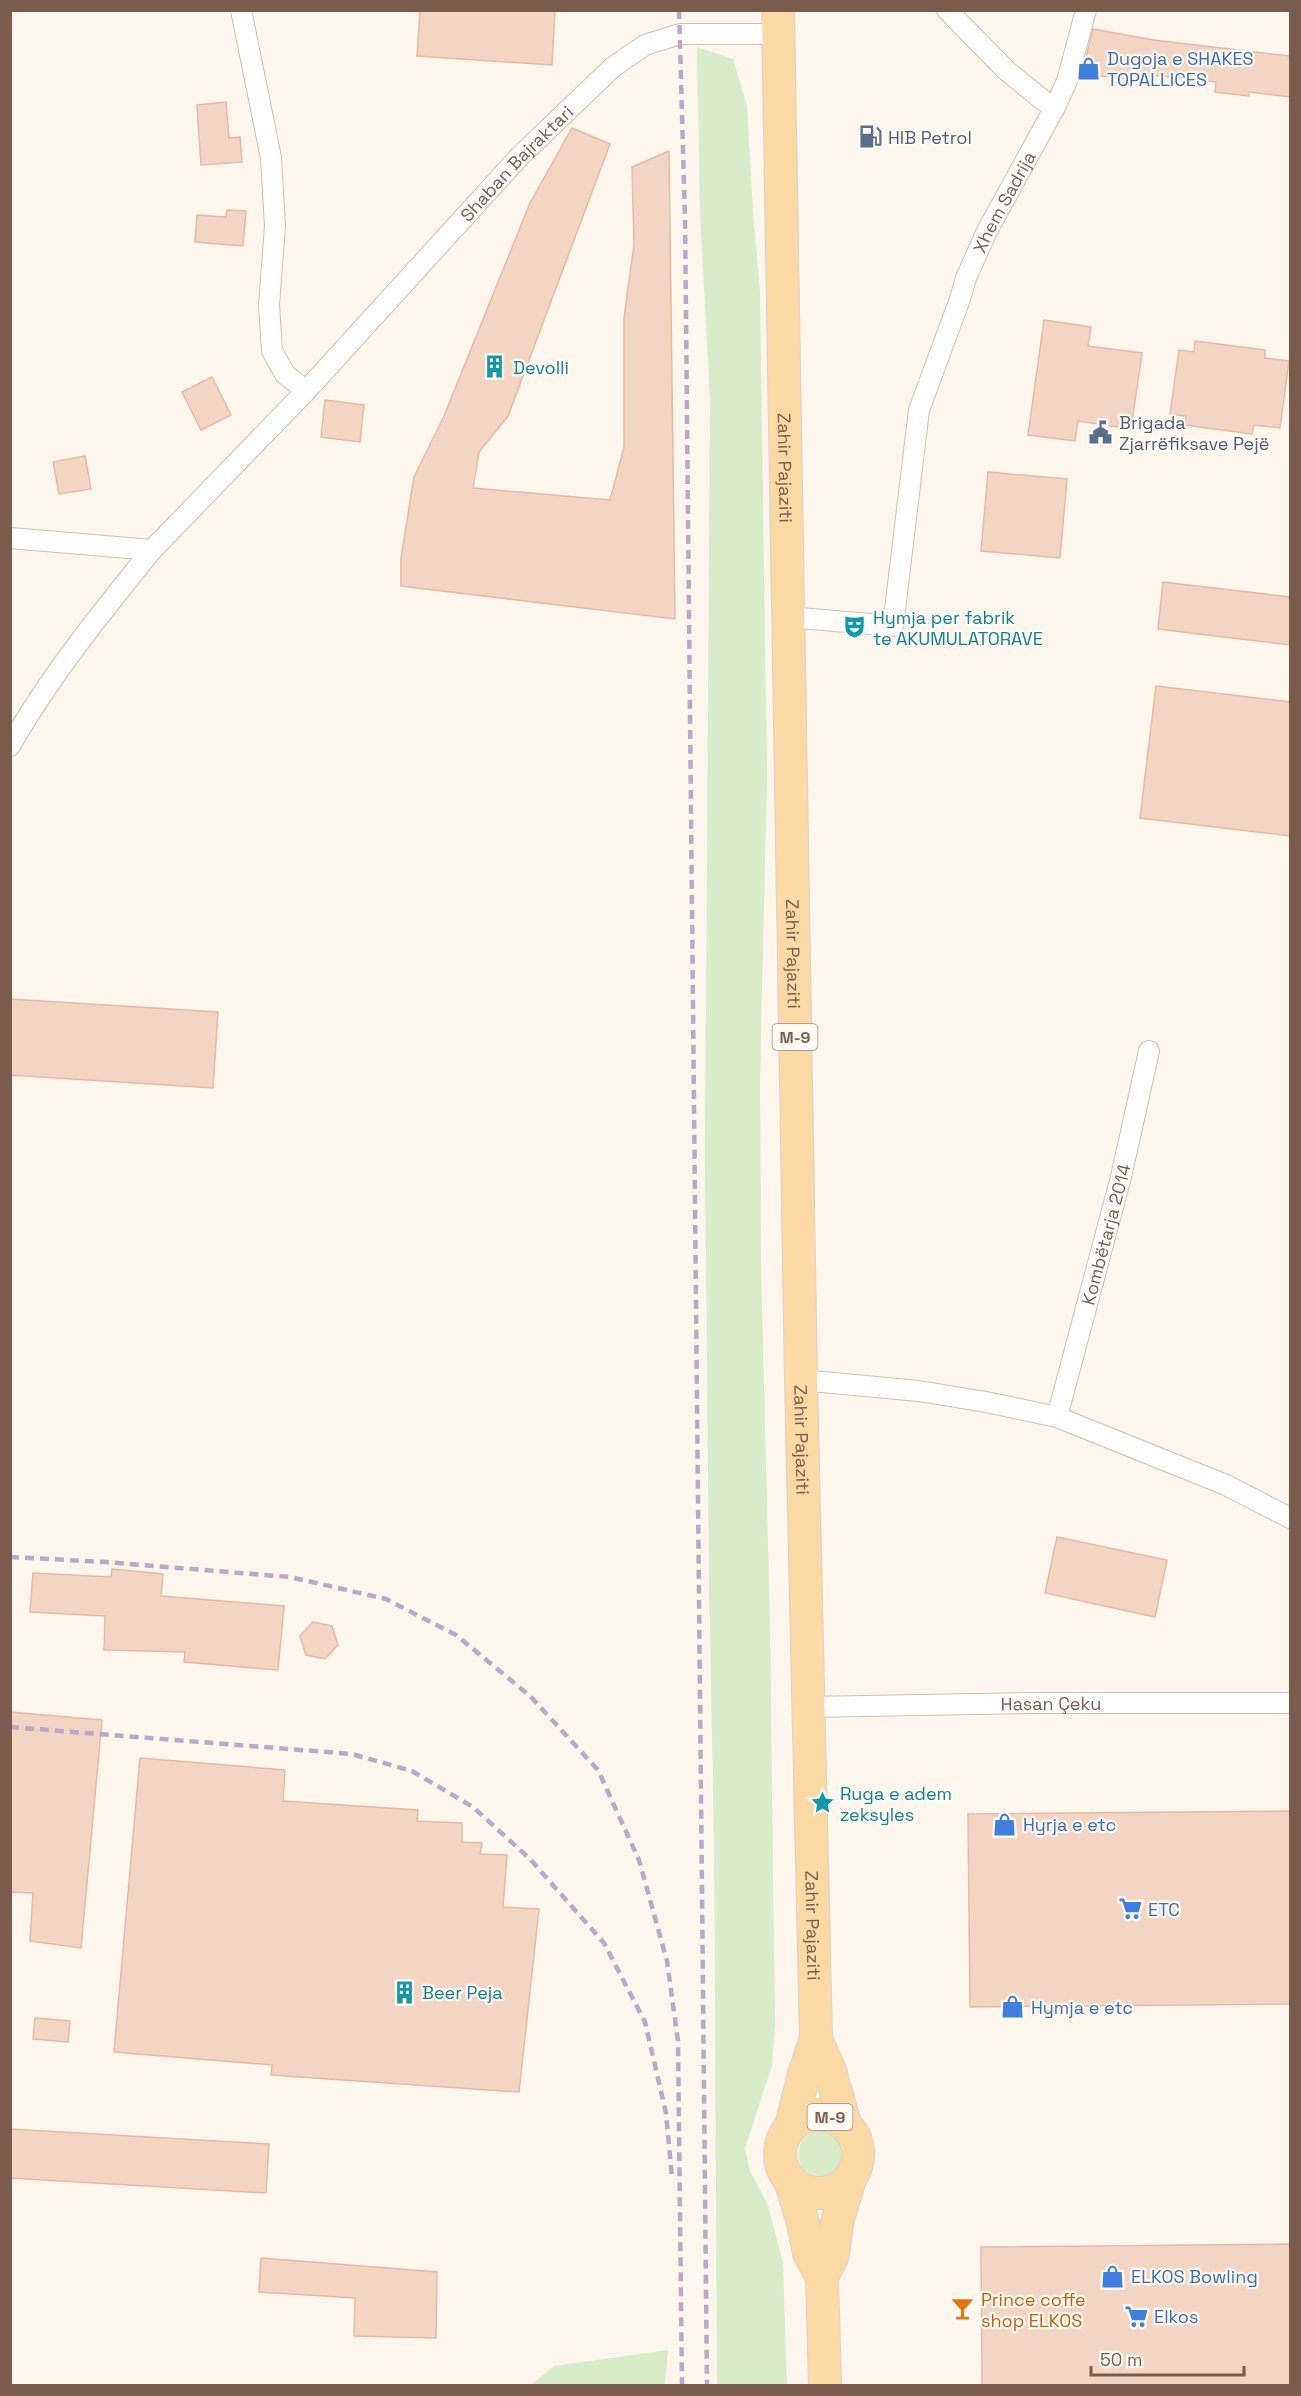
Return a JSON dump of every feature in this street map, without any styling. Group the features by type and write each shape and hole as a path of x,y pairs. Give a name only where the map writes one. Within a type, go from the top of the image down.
{"main road":[{"name":"Zahir Pajaziti","path":"778,22 801,1380 816,2039 804,2073 791,2127"},
{"name":"Zahir Pajaziti","path":"816,2039 830,2072 845,2124"},
{"name":"M-9","path":"822,2277 833,2254 837,2222 857,2163 858,2149 854,2135 845,2124 833,2117 822,2115 810,2116 791,2127 784,2137 781,2159 790,2179 809,2253 822,2277 825,2385"},
{"path":"790,2179 809,2192 820,2193 842,2186 851,2176"}],"street":[{"path":"241,10 271,158 275,226 269,305 272,351 285,374 306,391"},
{"path":"947,10 1007,71 1054,108"},
{"name":"Xhem Sadrija","path":"788,616 893,626 919,410 966,278 987,231 1067,81 1086,10"},
{"name":"Shaban Bajraktari","path":"10,746 41,695 152,550 306,391 519,157 613,67 645,45 680,34 778,22"},
{"path":"10,538 152,550"},
{"name":"Kombëtarja 2014","path":"1057,1417 1121,1177 1149,1051"},
{"path":"801,1380 919,1391 1057,1417 1226,1485 1290,1518"},
{"name":"Hasan Çeku","path":"809,1707 1027,1703 1290,1703"}],"green space":[{"path":"697,47 733,59 747,106 760,292 767,778 760,1082 761,1264 770,1623 775,2025 772,2066 745,2148 750,2171 768,2205 783,2263 787,2386 717,2385 714,1837 705,1155 710,399 700,214"},
{"path":"820,2132 835,2139 842,2154 835,2169 820,2176 805,2169 798,2154 805,2139"},
{"path":"668,2350 665,2385 531,2385 554,2366"}],"building":[{"path":"420,10 555,10 552,65 417,56"},
{"path":"1093,29 1154,40 1290,56 1290,97 1249,92 1249,96 1215,92 1216,82 1150,75 1150,81 1082,74"},
{"path":"226,102 229,138 240,137 242,162 201,165 197,105"},
{"name":"Devolli","path":"572,128 610,144 508,416 479,452 473,488 610,500 624,447 624,318 634,245 632,167 669,151 675,619 401,586 401,558 414,477 444,416 530,203"},
{"path":"227,210 246,211 243,246 195,242 197,215 226,217"},
{"path":"1044,320 1091,327 1088,346 1142,353 1131,429 1078,421 1075,441 1028,435"},
{"path":"1195,341 1265,350 1265,358 1289,361 1280,428 1254,425 1252,434 1185,425 1186,416 1170,414 1179,350 1194,352"},
{"path":"212,377 231,415 201,430 182,392"},
{"path":"325,400 364,405 360,442 321,437"},
{"path":"85,456 91,489 59,494 53,462"},
{"path":"988,472 1067,479 1060,558 981,551"},
{"path":"1163,582 1290,597 1290,645 1158,629"},
{"path":"1156,686 1290,702 1290,836 1140,818"},
{"path":"10,999 218,1012 213,1088 10,1075"},
{"path":"1057,1537 1167,1560 1155,1617 1045,1593"},
{"path":"112,1569 163,1574 161,1596 284,1606 278,1670 184,1662 185,1652 104,1650 105,1616 30,1612 33,1573 111,1577"},
{"path":"313,1622 332,1626 338,1645 325,1659 306,1655 300,1636"},
{"path":"10,1712 102,1720 81,1948 30,1941 33,1893 10,1892"},
{"path":"140,1758 285,1770 283,1801 418,1810 417,1821 462,1823 462,1842 482,1843 480,1854 507,1855 503,1907 539,1909 519,2092 271,2075 272,2065 114,2052"},
{"name":"ETC","path":"1290,1811 1290,2004 970,2007 968,1814"},
{"path":"35,2018 70,2021 68,2042 33,2039"},
{"path":"10,2129 269,2144 266,2193 10,2178"},
{"name":"Elkos","path":"1290,2244 1290,2385 982,2385 981,2247"},
{"path":"261,2258 437,2272 436,2338 354,2336 355,2298 259,2292"}],"railway":[{"path":"679,10 685,218 707,2386"},
{"path":"10,1557 290,1577 386,1599 456,1635 530,1696 598,1770 639,1860 667,1961 678,2041 682,2386"},
{"path":"10,1727 352,1754 412,1771 473,1807 530,1859 604,1943 645,2022 666,2113 672,2178"}],"place":[{"name":"Dugoja e SHAKES TOPALLICES","path":"1089,68"},
{"name":"HIB Petrol","path":"870,137"},
{"name":"Devolli","path":"495,367"},
{"name":"Brigada Zjarrëfiksave Pejë","path":"1101,432"},
{"name":"Hymja per fabrik te AKUMULATORAVE","path":"855,627"},
{"name":"Ruga e adem zeksyles","path":"822,1803"},
{"name":"Hyrja e etc","path":"1005,1824"},
{"name":"ETC","path":"1130,1909"},
{"name":"Beer Peja","path":"404,1992"},
{"name":"Hymja e etc","path":"1013,2007"},
{"name":"ELKOS Bowling","path":"1113,2276"},
{"name":"Prince coffe shop ELKOS","path":"963,2309"},
{"name":"Elkos","path":"1136,2316"}]}
